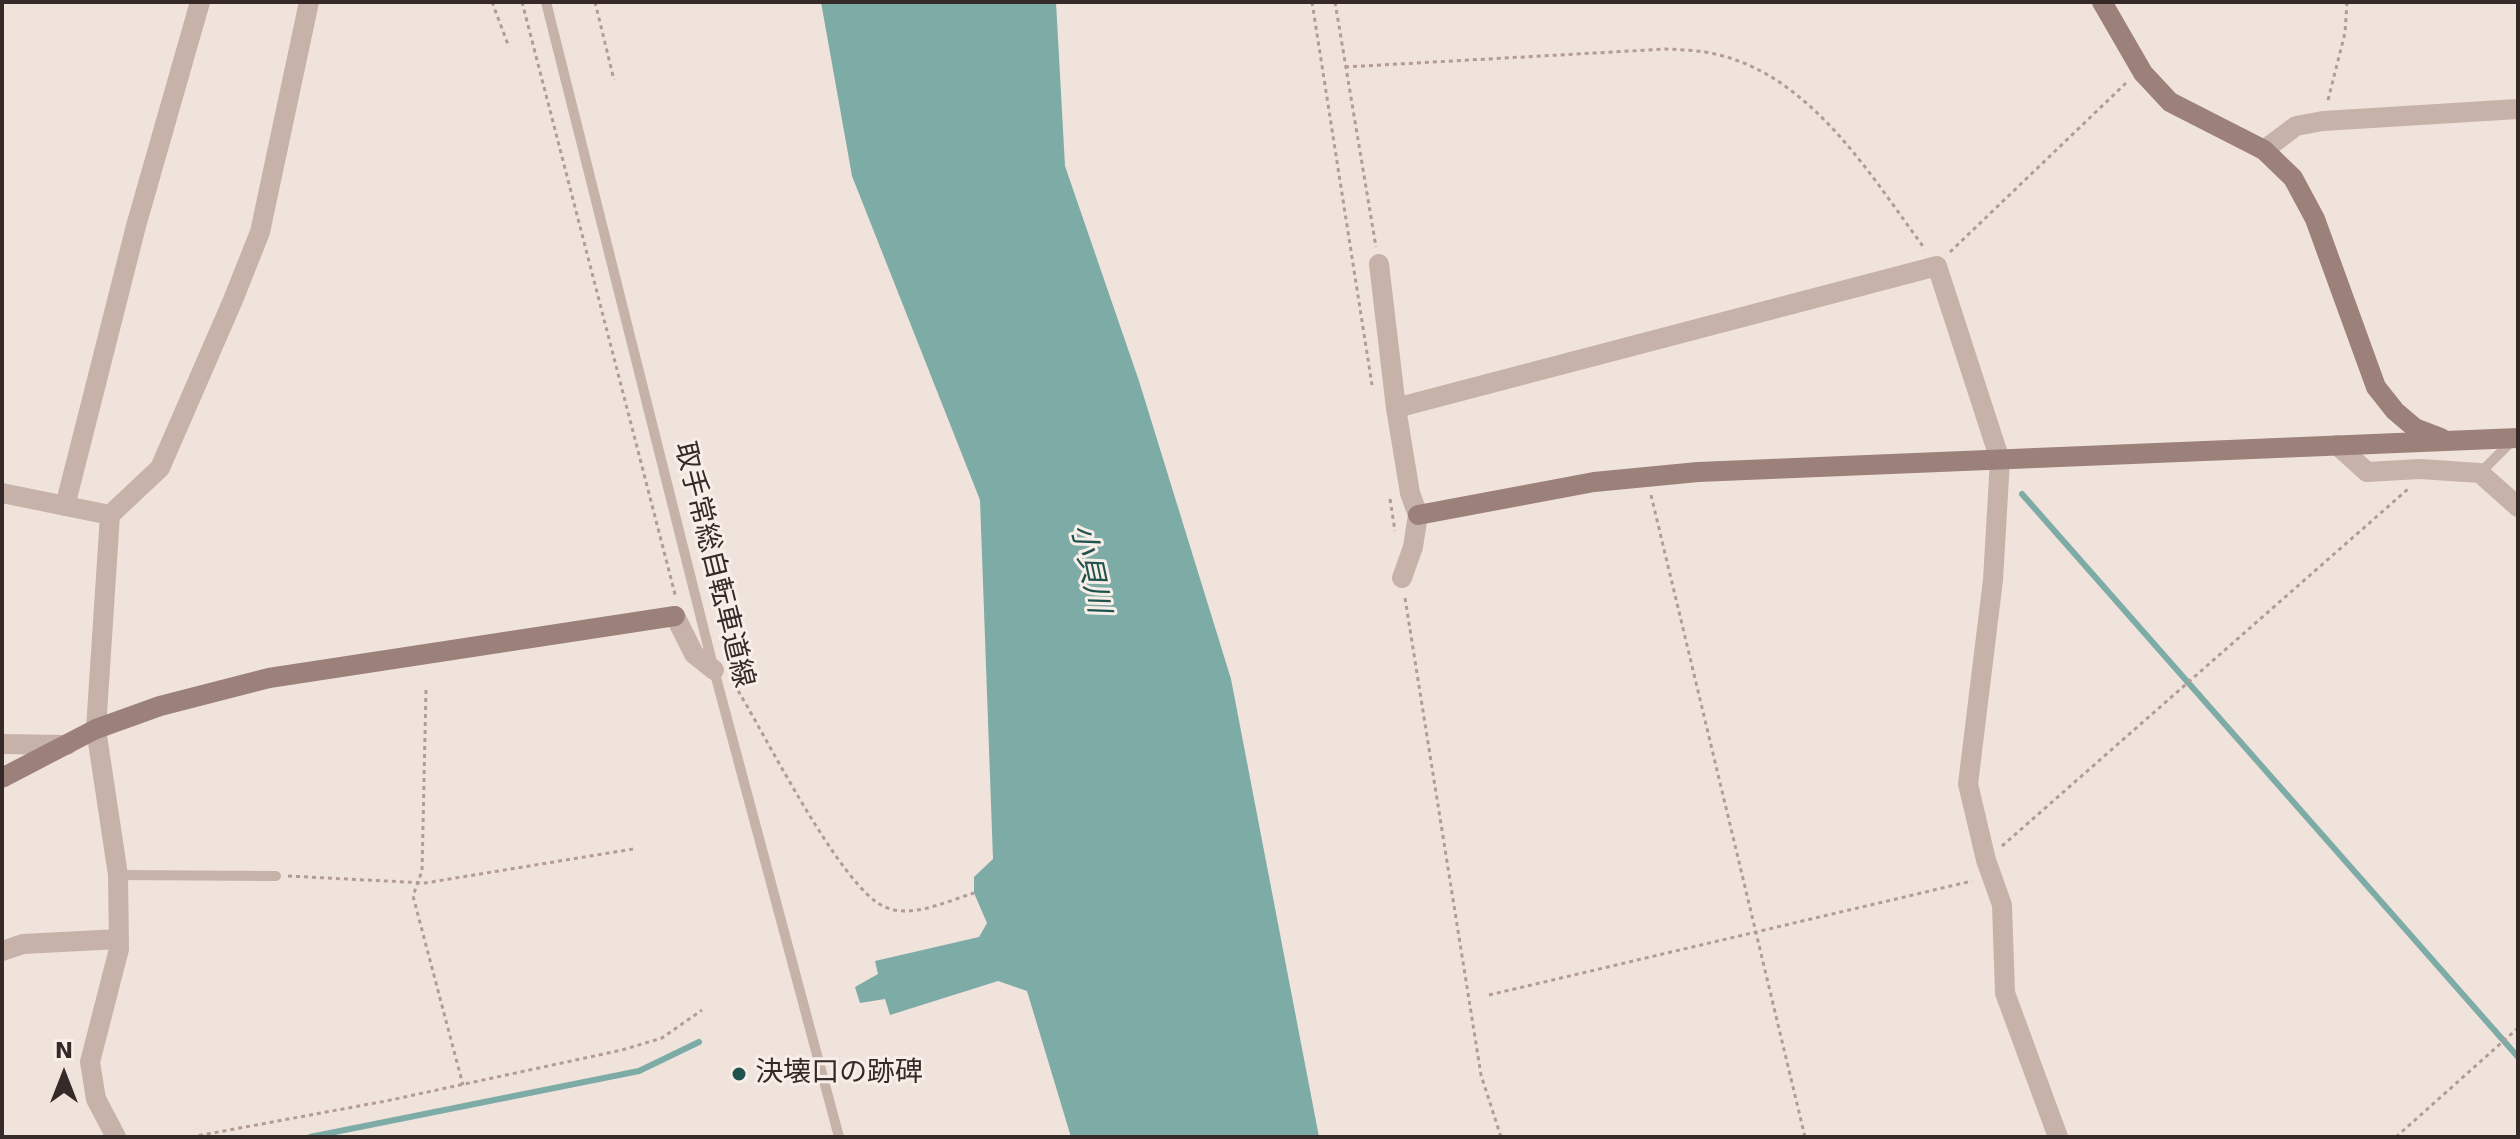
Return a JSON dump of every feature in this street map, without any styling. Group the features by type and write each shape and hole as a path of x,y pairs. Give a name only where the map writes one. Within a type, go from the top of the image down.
{"street":[{"path":"65,506 136,226 200,2"},
{"path":"116,1137 96,1099 90,1062 119,939 118,875 96,729 110,515 160,468 260,232 309,2"},
{"path":"2102,2 2143,73 2170,102 2191,116 2264,150 2293,178 2315,219 2376,387 2395,411 2415,428 2448,441"},
{"path":"2264,150 2296,126 2323,121 2518,109"},
{"path":"1379,264 1396,408 1410,493 1418,515 1413,547 1402,578"},
{"path":"1396,408 1937,266 2000,460 1993,580 1968,784 1989,868 2002,905 2005,993 2058,1137"},
{"path":"1418,515 1594,482 1647,477 1821,465 2516,438"},
{"path":"2337,445 2367,472 2420,469 2480,473 2518,507"},
{"path":"2,493 110,515"},
{"path":"2,778 96,729 160,706 269,678 675,616 694,654 714,670"},
{"path":"2,744 67,745"},
{"path":"2,951 23,944 119,939"}],"lane":[{"name":"取手常総自転車道線","path":"546,2 714,670 839,1137"},
{"path":"2480,473 2516,438"},
{"path":"118,875 276,876"}],"path":[{"path":"492,2 509,47"},
{"path":"522,2 673,583 675,616"},
{"path":"595,2 614,80"},
{"path":"1335,2 1379,264"},
{"path":"2323,121 2345,33 2347,2"},
{"path":"1345,67 1636,50 1716,54 1775,78 1799,98 1860,161 1937,266 2116,89 2143,73"},
{"path":"1489,995 1989,868 2178,691 2410,487 2420,469"},
{"path":"1647,477 1805,1137"},
{"path":"714,670 729,676 815,826 864,891 883,907 907,913 974,893"},
{"path":"426,690 422,871 415,883 413,896 463,1085"},
{"path":"276,876 415,883 633,849"},
{"path":"191,1137 463,1085 662,1038 702,1010"},
{"path":"2396,1137 2518,1028"}],"water":[{"name":"小貝川","path":"821,2 1056,2 1065,166 1139,381 1231,679 1319,1137 1071,1137 1027,991 998,981 890,1015 885,999 860,1003 855,987 878,974 875,961 979,937 987,923 974,893 974,877 993,859 980,500 852,176"}],"waterway":[{"path":"2022,494 2518,1057"},
{"path":"310,1137 639,1071 699,1042"}],"place":[{"name":"決壊口の跡碑","path":"739,1074"}]}
